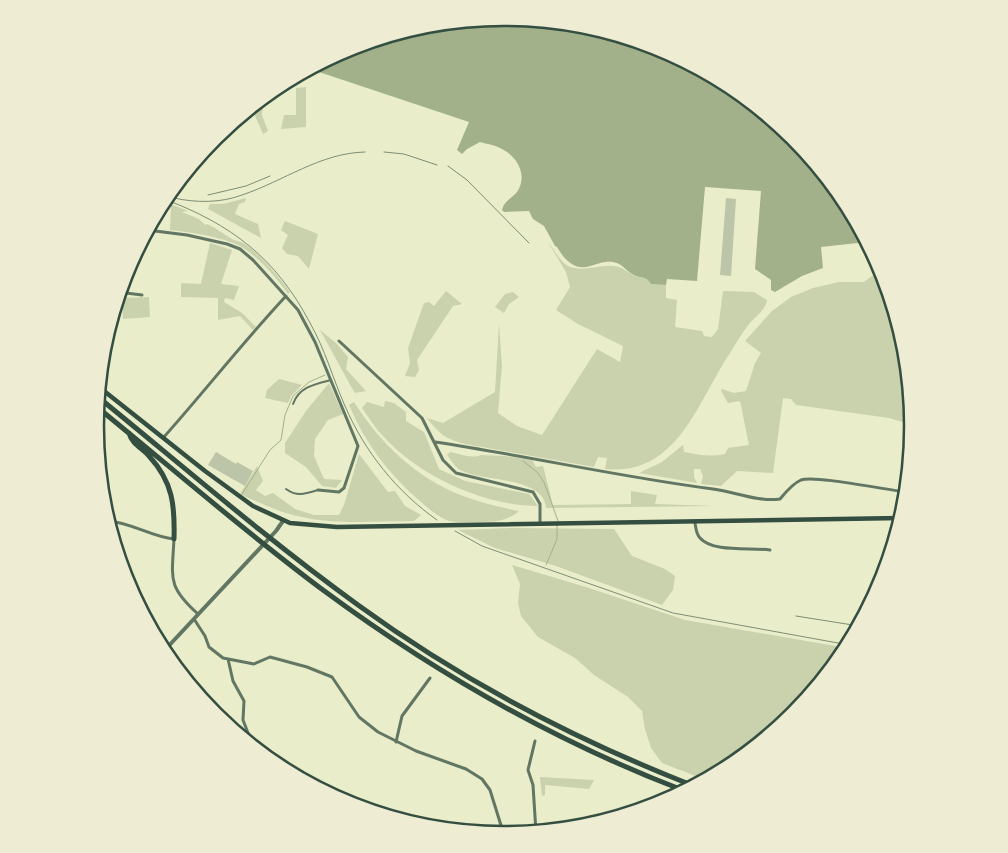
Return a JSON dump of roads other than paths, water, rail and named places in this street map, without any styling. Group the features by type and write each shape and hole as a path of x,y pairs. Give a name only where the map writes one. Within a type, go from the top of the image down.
{"highway":[{"path":"105,403 263,533 359,606 412,641 484,686 586,740 686,783"},
{"path":"104,413 270,549 354,612 440,669 480,693 582,746 676,787"},
{"path":"129,433 130,440 149,456 170,489 174,508 174,539"}],"main road":[{"path":"106,392 244,501 283,521 296,524 337,527 894,518"}],"street":[{"path":"154,231 227,244 240,249 253,260 298,310 310,330 358,446 344,488 339,492 318,490"},
{"path":"127,293 142,294"},
{"path":"163,438 234,353 286,296"},
{"path":"339,341 422,418 443,460 456,473 533,492 540,504 540,524"},
{"path":"435,442 519,455 646,480 724,490 751,498 780,499 792,485 802,480 819,480 899,491"},
{"path":"169,646 276,531 283,521"},
{"path":"115,522 155,536 174,539 172,571 174,586 183,601 198,614"},
{"path":"695,522 696,532 700,539 711,544 737,549 770,550"},
{"path":"194,618 205,636 209,648 216,654 228,659 254,664 270,657 307,667 332,677 359,717 378,732 396,742 466,769 482,780 490,790 501,827"},
{"path":"228,659 233,681 244,701 243,720 249,734"},
{"path":"396,742 402,716 430,678"},
{"path":"535,742 528,770 533,785 536,825"}],"lane":[{"path":"293,404 295,397 306,388 331,380"},
{"path":"286,489 301,495 318,490"}],"waterway":[{"path":"242,494 270,450 281,440 285,415 293,396 309,382 325,375"},
{"path":"523,461 537,472 544,482 558,521"},
{"path":"546,565 557,539 557,525"}],"railway":[{"path":"175,198 191,201 226,200 257,189 317,162 333,157 365,152"},
{"path":"384,152 404,154 437,165"},
{"path":"448,166 467,180 529,243"},
{"path":"208,195 246,186 270,176"},
{"path":"172,202 231,232 267,262 297,300 315,333 345,406 372,455 395,483 422,509 437,520"},
{"path":"455,531 482,546 673,613 841,643"},
{"path":"796,616 852,625"}]}
